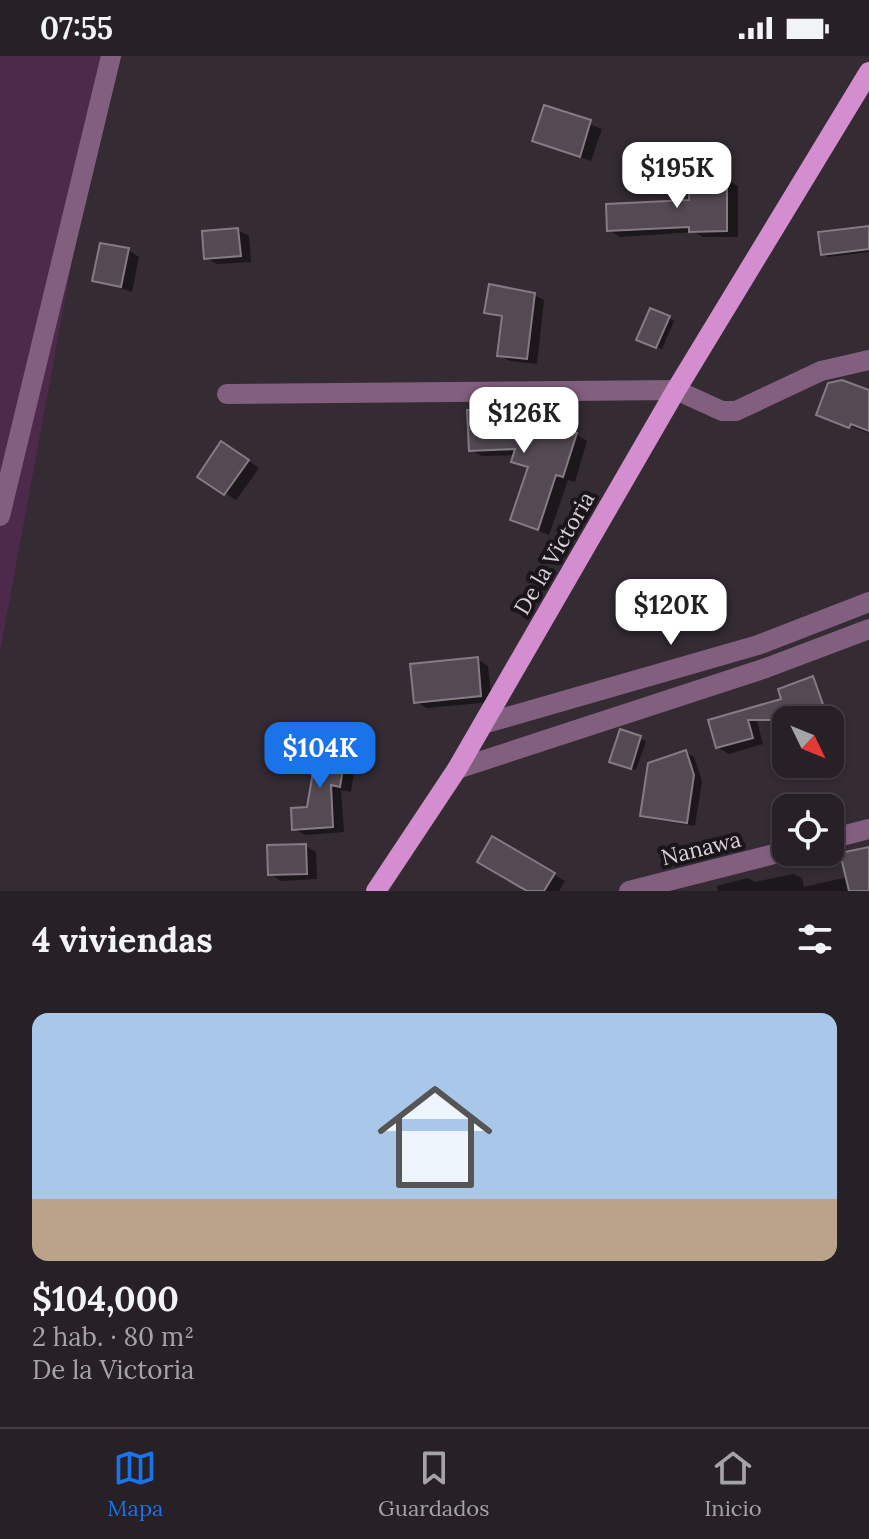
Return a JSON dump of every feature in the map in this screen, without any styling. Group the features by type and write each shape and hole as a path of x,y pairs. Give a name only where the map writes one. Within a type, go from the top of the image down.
{"main road":[{"name":"De la Victoria","path":"376,891 457,769 676,390 869,72"}],"street":[{"path":"0,516 111,56"},
{"path":"227,394 676,390 722,411 736,411 821,371 869,360"},
{"path":"483,724 758,645 869,602"},
{"path":"457,769 766,668 869,629"},
{"path":"844,835 869,829"},
{"name":"Nanawa","path":"629,891 772,855"}],"shaded area":[{"path":"0,56 110,56 0,652"}],"building":[{"path":"544,105 591,120 580,157 532,141"},
{"path":"727,177 727,231 689,232 689,227 607,231 606,204 689,200 690,178"},
{"path":"869,226 869,249 821,255 818,232"},
{"path":"238,228 241,256 204,259 202,231"},
{"path":"100,243 129,248 121,287 92,281"},
{"path":"489,284 535,293 527,359 497,356 502,316 484,313"},
{"path":"650,308 670,316 656,348 636,340"},
{"path":"842,380 869,390 869,431 851,424 849,428 816,415 828,383"},
{"path":"497,409 577,433 563,477 556,475 538,530 510,520 528,467 511,462 515,449 469,451 467,410"},
{"path":"221,441 249,460 224,495 197,477"},
{"path":"478,657 481,696 414,703 410,664"},
{"path":"813,676 824,706 772,706 772,720 748,720 753,738 716,748 708,720 781,699 778,689"},
{"path":"620,729 641,736 631,769 609,762"},
{"path":"319,737 328,738 329,753 345,756 340,787 331,785 333,827 292,830 291,808 307,807"},
{"path":"686,750 694,775 687,823 640,816 648,763"},
{"path":"492,836 555,873 544,891 527,891 477,862"},
{"path":"306,844 307,874 268,875 267,845"},
{"path":"869,847 869,891 849,891 843,866 844,852"}]}
